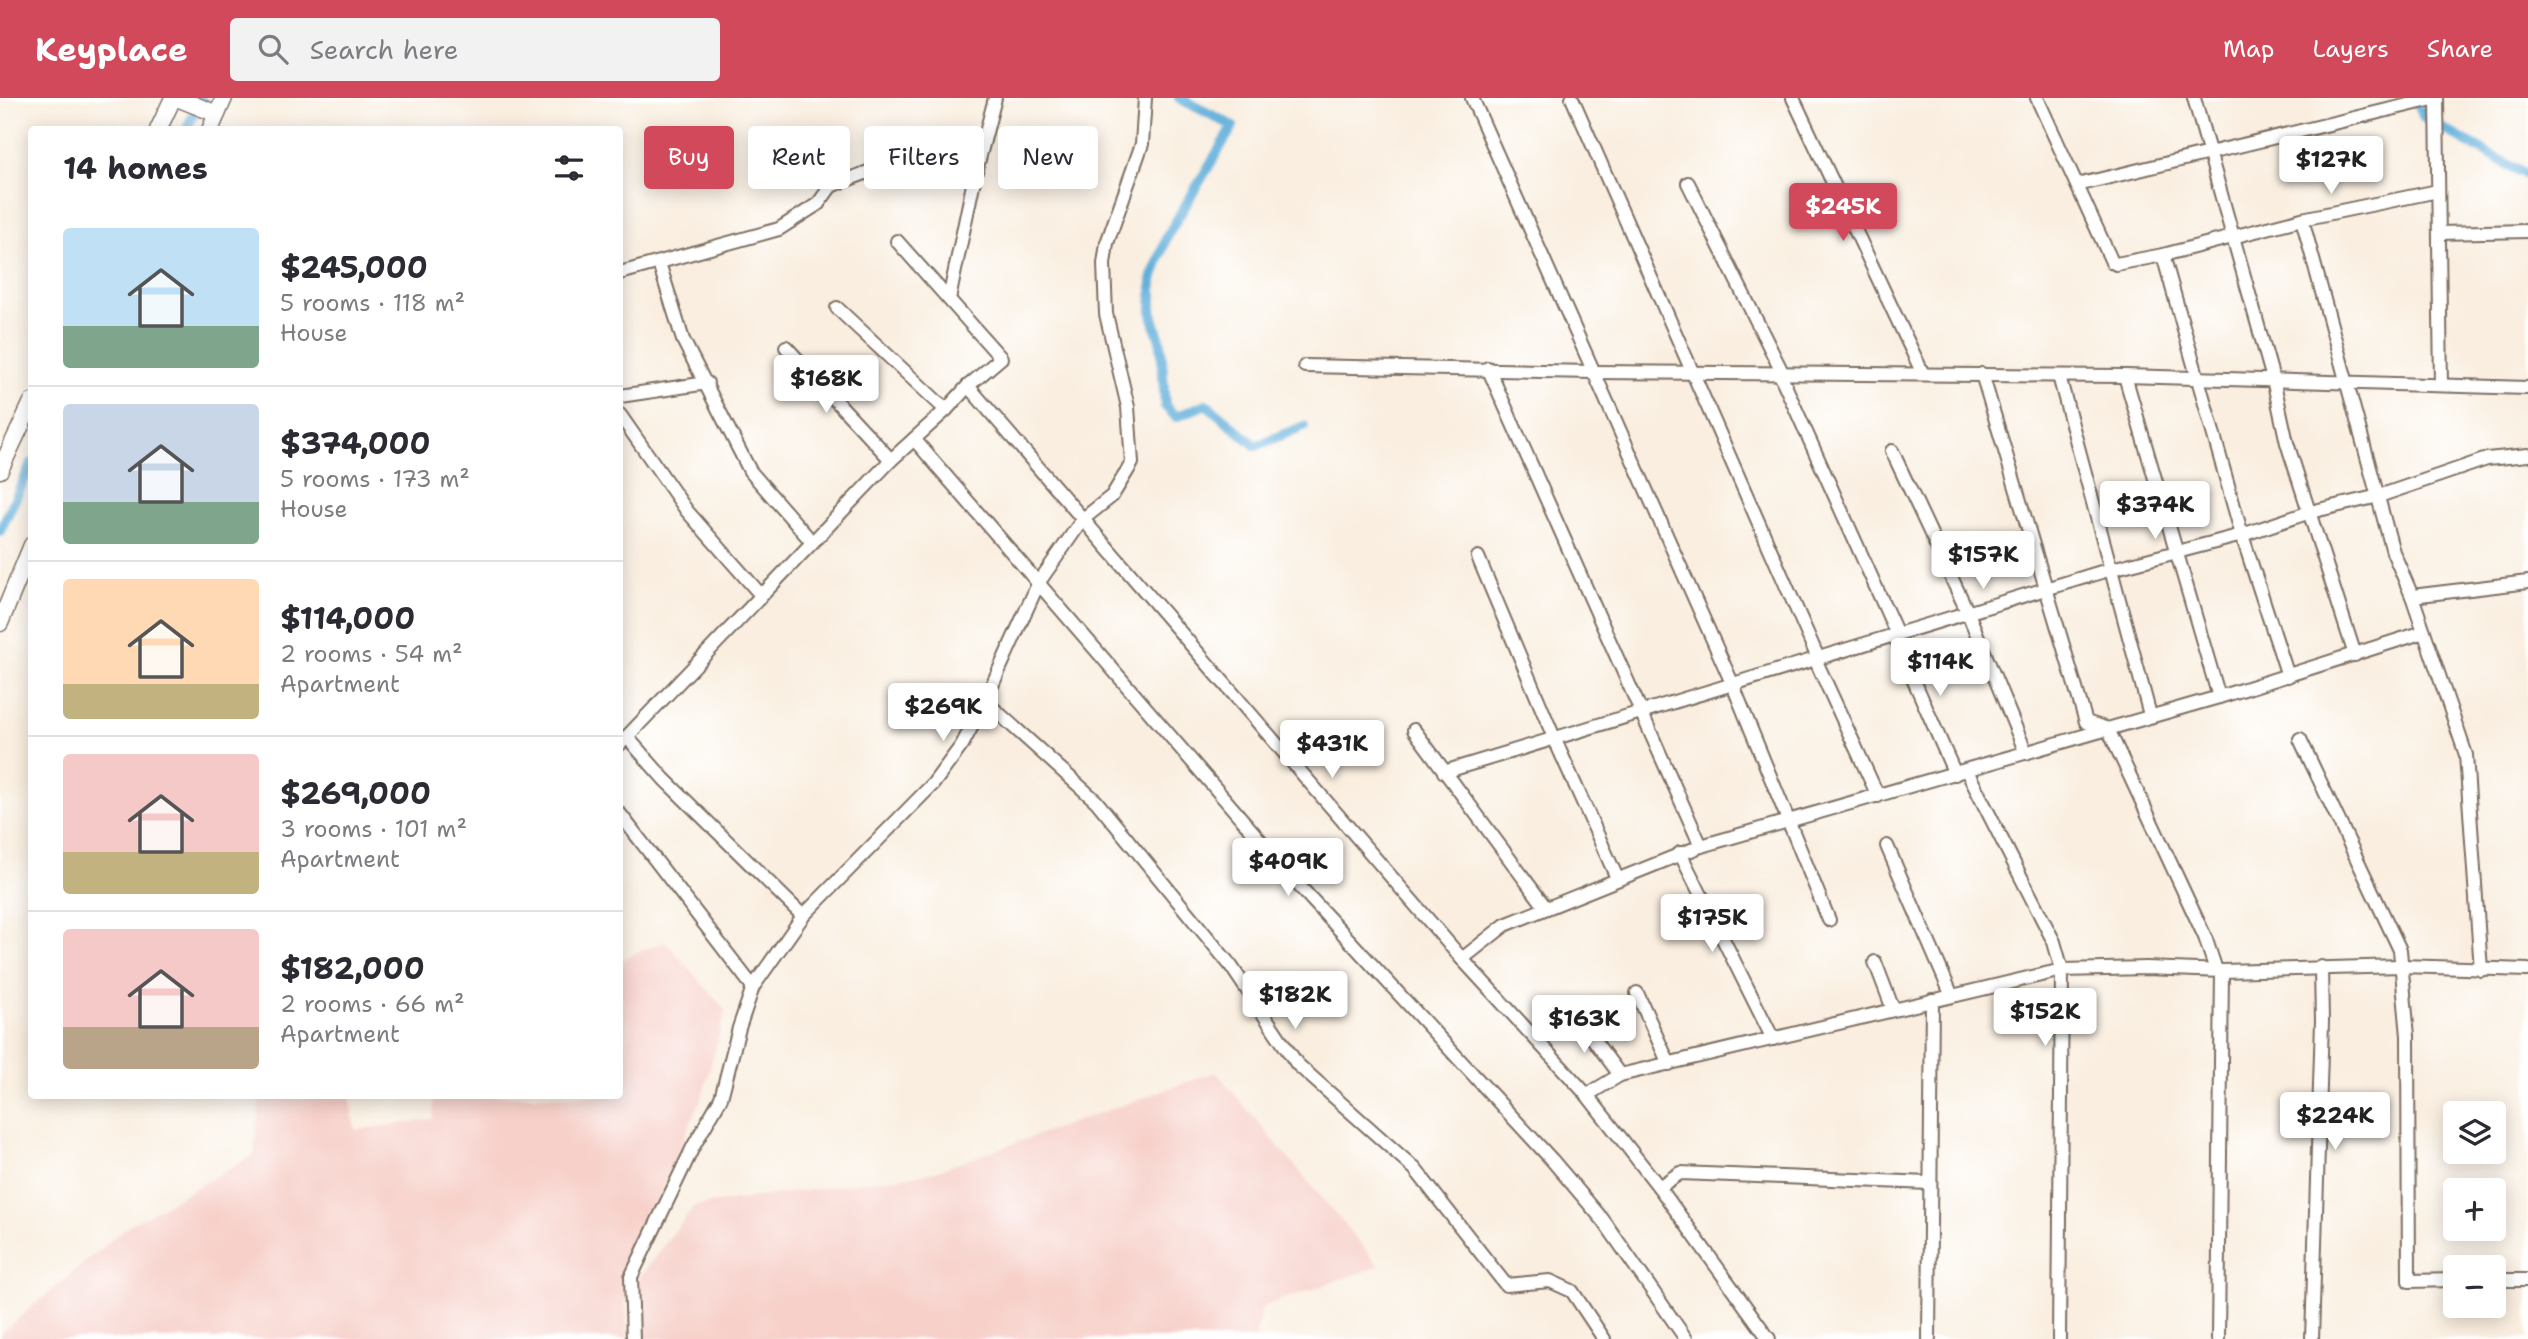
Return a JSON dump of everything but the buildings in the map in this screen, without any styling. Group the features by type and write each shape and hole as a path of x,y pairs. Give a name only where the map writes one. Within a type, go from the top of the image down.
{"street":[{"path":"160,126 175,98 214,122 224,98"},
{"path":"984,140 995,98"},
{"path":"633,1339 631,1277 693,1147 721,1098 738,1028 753,987 803,916 933,784 962,745 1039,582 1083,519 1112,496 1132,463 1128,407 1106,314 1104,264 1107,243 1142,144 1145,98"},
{"path":"1472,98 1732,683 1829,920"},
{"path":"1572,98 1878,796"},
{"path":"1793,98 1923,374"},
{"path":"2037,98 2112,262 2121,265 2302,219 2438,191"},
{"path":"2194,98 2273,379 2287,443 2355,655"},
{"path":"2077,185 2437,98 2441,385"},
{"path":"623,272 779,229 818,204 831,186 864,174"},
{"path":"1688,183 1781,372 1895,635 1961,773 2054,942 2062,970 2059,1339"},
{"path":"949,299 972,189"},
{"path":"2302,219 2393,552 2412,596 2466,755 2481,970"},
{"path":"2439,233 2528,231"},
{"path":"803,916 623,741 760,594 891,460 1001,358 897,241"},
{"path":"2163,255 2242,535 2288,676"},
{"path":"659,263 683,340 750,471 812,542"},
{"path":"837,308 946,410"},
{"path":"786,347 891,460"},
{"path":"1304,366 1593,372 2124,376 2528,388"},
{"path":"1488,368 1643,710 1701,846"},
{"path":"1982,374 2086,722 2108,729 2219,970 2218,1339"},
{"path":"2059,376 2150,715"},
{"path":"2124,376 2219,697"},
{"path":"623,396 706,383"},
{"path":"968,386 1462,959 1587,1096 1660,1187 1769,1339"},
{"path":"0,470 28,410"},
{"path":"623,419 687,511 760,594"},
{"path":"914,439 1303,890 1552,1160 1603,1220 1686,1339"},
{"path":"1892,451 1968,613 2026,753"},
{"path":"1444,772 2109,570 2242,535 2310,512 2379,496 2487,459 2528,455"},
{"path":"0,623 28,555"},
{"path":"1479,557 1555,740 1617,878"},
{"path":"2412,596 2528,582"},
{"path":"1462,959 1505,925 1680,853 2219,697 2424,632"},
{"path":"985,701 1096,801 1231,966 1297,1064 1415,1169 1506,1285 1550,1281 1572,1292 1604,1339"},
{"path":"1415,730 1546,908"},
{"path":"2300,739 2400,950 2408,1036 2409,1281 2443,1280"},
{"path":"623,818 753,987"},
{"path":"1887,846 1952,996"},
{"path":"1680,853 1773,1039"},
{"path":"1875,962 1894,1009"},
{"path":"1587,1096 1620,1075 2062,970 2401,966 2528,970"},
{"path":"2312,1339 2322,1021 2320,967"},
{"path":"1637,993 1669,1064"},
{"path":"1929,1339 1932,1000"},
{"path":"1576,1016 1620,1075"},
{"path":"1660,1187 1681,1173 1930,1183"},
{"path":"2506,1280 2528,1280"}],"shaded area":[{"path":"665,941 726,1011 702,1097 626,1272 627,1339 0,1339 0,1334 128,1226 254,1155 260,1099 350,1099 355,1130 433,1119 434,1099 623,1099 623,959"},
{"path":"1216,1072 1379,1266 1262,1307 1255,1339 638,1339 639,1278 694,1206 930,1173"}],"waterway":[{"path":"188,126 202,98"},
{"path":"1179,98 1233,126 1167,236 1152,280 1152,314 1161,344 1165,406 1176,417 1206,404 1256,446 1304,426"},
{"path":"2415,98 2424,118 2528,176"},
{"path":"0,531 28,472"}]}
